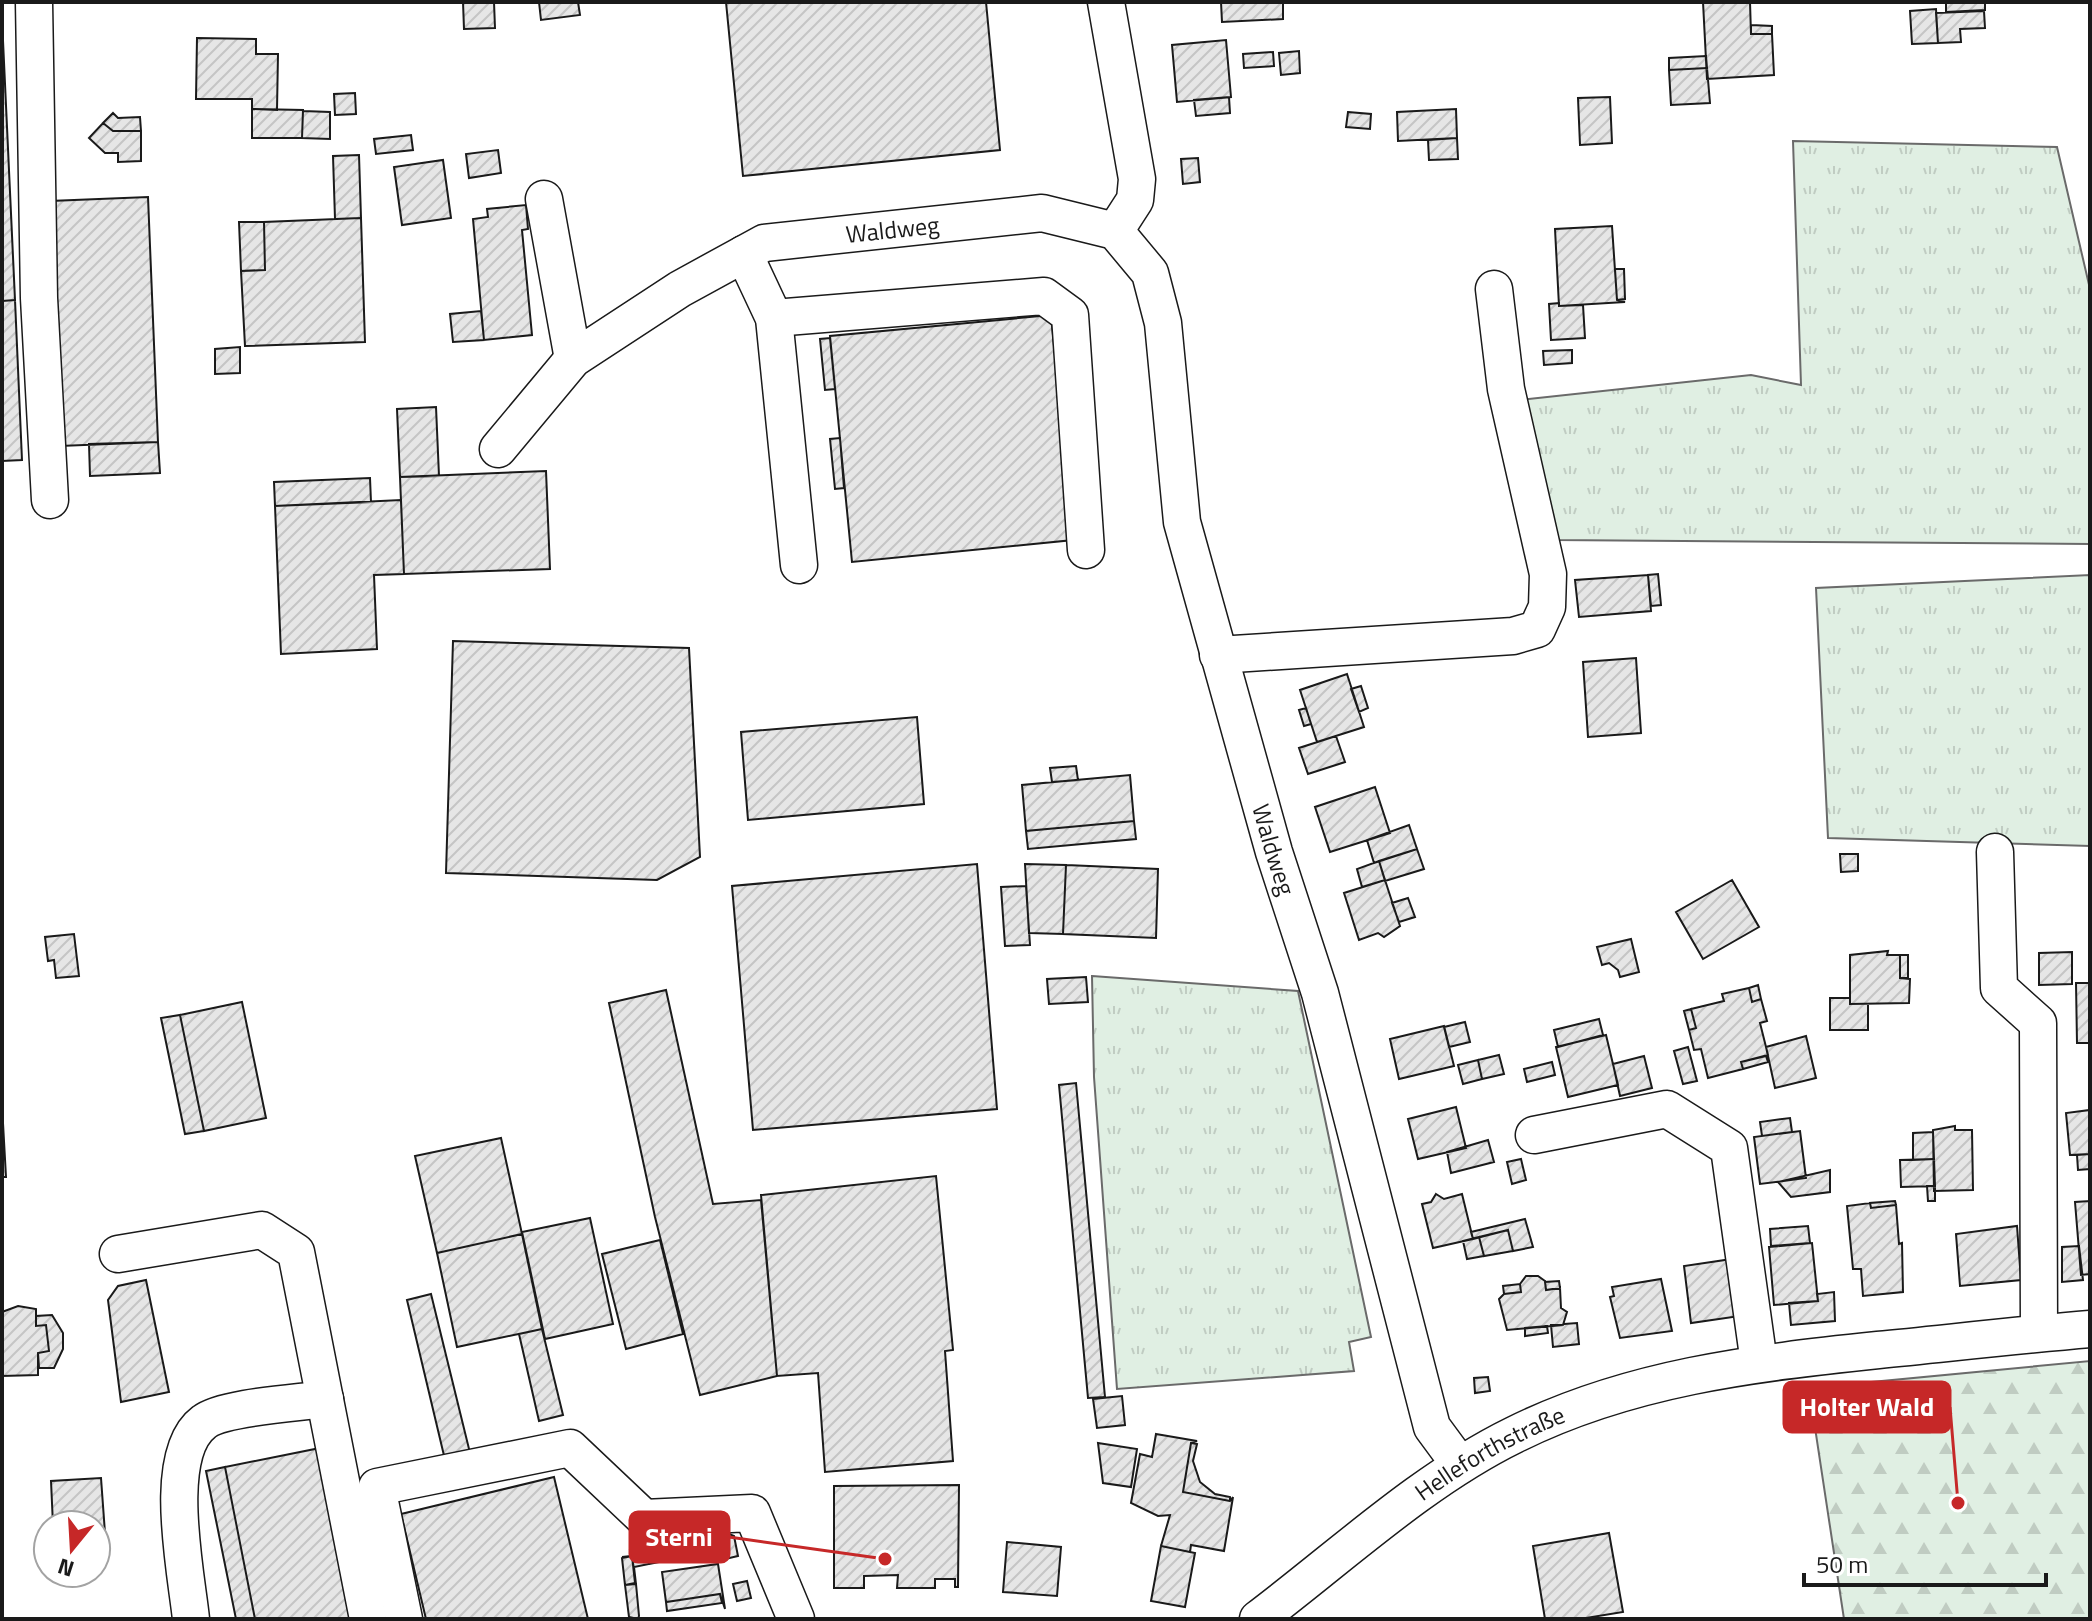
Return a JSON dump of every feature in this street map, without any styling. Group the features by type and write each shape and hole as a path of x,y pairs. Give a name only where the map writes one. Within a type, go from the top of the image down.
{"street":[{"path":"34,2 39,298 50,500"},
{"path":"1106,2 1137,179 1135,200 1115,231"},
{"path":"544,199 573,359"},
{"name":"Waldweg","path":"498,449 573,359 680,289 764,243 1042,213 1115,231 1150,273 1163,323 1182,522 1274,852 1320,993 1432,1427 1460,1465"},
{"path":"744,254 774,318 799,565"},
{"path":"1218,655 1513,636 1537,629 1547,607 1548,574 1506,389 1494,289"},
{"path":"774,318 1044,296 1070,315 1086,550"},
{"path":"1995,852 1999,988 2038,1023 2039,1333"},
{"path":"1534,1135 1667,1109 1729,1148 1759,1363"},
{"path":"118,1254 262,1230 296,1252 368,1619"},
{"name":"Helleforthstraße","path":"1258,1619 1460,1465 1515,1434 1603,1399 1681,1377 1759,1363 2090,1329"},
{"path":"191,1619 178,1478 187,1447 202,1423 219,1414 325,1399"},
{"path":"404,1619 377,1487 570,1448 644,1518 752,1513 796,1619"}],"green space":[{"path":"1793,141 2057,147 2090,289 2090,544 1554,540 1519,400 1751,375 1801,385"},
{"path":"2090,575 2090,846 1828,838 1816,588"},
{"path":"1092,976 1298,991 1371,1337 1349,1342 1354,1371 1117,1389 1094,1077"},
{"path":"2090,1361 2090,1619 1844,1619 1809,1388"}],"building":[{"path":"463,2 494,2 495,28 464,29"},
{"path":"539,2 578,2 580,15 541,20"},
{"path":"726,2 986,2 1000,150 743,176"},
{"path":"1221,2 1283,2 1283,19 1222,22"},
{"path":"1703,2 1750,2 1751,34 1772,34 1774,75 1707,79"},
{"path":"1946,2 1985,2 1985,10 1946,12"},
{"path":"1936,9 1938,43 1912,44 1910,11"},
{"path":"1984,11 1985,28 1960,29 1961,42 1938,43 1936,13"},
{"path":"2,19 15,300 2,301"},
{"path":"1751,25 1772,26 1772,34 1751,34"},
{"path":"197,38 256,39 256,54 278,54 277,110 252,109 252,99 196,99"},
{"path":"1226,40 1231,97 1177,102 1172,45"},
{"path":"1299,51 1300,73 1281,75 1279,53"},
{"path":"1273,52 1274,66 1244,68 1243,54"},
{"path":"1706,56 1707,68 1669,70 1669,58"},
{"path":"1707,68 1710,103 1671,105 1669,70"},
{"path":"355,93 356,114 335,115 334,94"},
{"path":"1229,97 1230,113 1196,116 1194,100"},
{"path":"1610,97 1612,143 1580,145 1578,98"},
{"path":"252,109 303,110 302,138 252,138"},
{"path":"1456,109 1457,138 1398,141 1397,112"},
{"path":"303,111 330,112 330,139 302,138"},
{"path":"1348,112 1371,114 1370,129 1346,127"},
{"path":"113,113 118,118 140,117 141,131 113,131 103,123"},
{"path":"103,123 113,131 141,131 141,161 118,162 118,153 105,153 89,138"},
{"path":"411,135 413,150 376,154 374,139"},
{"path":"1457,138 1458,159 1429,160 1428,140"},
{"path":"498,150 501,173 469,178 466,154"},
{"path":"359,155 361,218 335,219 333,156"},
{"path":"1198,158 1200,182 1183,184 1181,159"},
{"path":"443,160 451,218 402,225 394,167"},
{"path":"148,197 158,442 60,446 50,201"},
{"path":"526,205 528,229 522,230 532,335 484,340 473,219 488,217 487,209"},
{"path":"361,218 365,342 245,346 241,271 265,270 264,222"},
{"path":"239,222 264,222 265,270 241,271"},
{"path":"1612,226 1617,300 1625,302 1559,306 1555,229"},
{"path":"1615,269 1624,269 1625,299 1617,300"},
{"path":"15,300 22,460 2,461 2,301"},
{"path":"1559,303 1559,306 1583,305 1585,338 1551,340 1549,304"},
{"path":"481,311 484,340 453,342 450,314"},
{"path":"1051,315 1073,540 852,562 830,336"},
{"path":"830,338 835,389 825,390 820,339"},
{"path":"240,347 240,373 215,374 215,349"},
{"path":"1572,350 1572,363 1544,365 1543,351"},
{"path":"436,407 439,476 400,477 397,409"},
{"path":"840,438 844,488 835,489 830,439"},
{"path":"158,442 160,473 90,476 89,444"},
{"path":"546,471 550,569 404,574 400,477"},
{"path":"370,478 371,502 275,506 274,482"},
{"path":"401,500 404,574 374,575 377,649 281,654 275,506"},
{"path":"1658,574 1661,605 1651,606 1648,575"},
{"path":"1648,575 1651,611 1579,617 1575,580"},
{"path":"453,641 689,648 700,857 657,880 446,873"},
{"path":"1636,658 1641,733 1588,737 1583,662"},
{"path":"1347,674 1364,727 1317,742 1300,690"},
{"path":"1361,686 1368,708 1359,712 1351,689"},
{"path":"1306,708 1311,724 1304,726 1299,710"},
{"path":"917,717 924,804 748,820 741,732"},
{"path":"1336,736 1345,762 1308,774 1299,748"},
{"path":"1076,766 1078,780 1052,782 1050,768"},
{"path":"1130,775 1134,821 1026,831 1022,785"},
{"path":"1375,787 1390,833 1330,852 1315,807"},
{"path":"1134,821 1136,839 1028,849 1026,831"},
{"path":"1409,825 1417,849 1374,863 1367,840"},
{"path":"1417,849 1424,869 1385,881 1379,861"},
{"path":"1840,854 1858,854 1858,871 1841,872"},
{"path":"1379,861 1385,880 1362,887 1357,869"},
{"path":"977,864 997,1109 753,1130 732,886"},
{"path":"1025,864 1066,865 1063,934 1029,933"},
{"path":"1066,865 1158,869 1156,938 1063,934"},
{"path":"1385,880 1400,926 1384,937 1378,933 1359,940 1344,893"},
{"path":"1732,880 1759,927 1703,959 1676,912"},
{"path":"1026,886 1030,945 1005,946 1001,887"},
{"path":"1408,898 1415,917 1399,922 1392,903"},
{"path":"74,934 79,976 56,978 54,960 48,961 45,937"},
{"path":"1631,939 1639,972 1620,977 1618,970 1609,963 1602,965 1597,947"},
{"path":"1888,951 1887,955 1900,955 1900,978 1910,979 1909,1003 1850,1004 1850,955"},
{"path":"2072,952 2072,984 2039,985 2039,953"},
{"path":"1900,955 1908,955 1908,978 1900,978"},
{"path":"1086,977 1088,1002 1049,1004 1047,979"},
{"path":"2076,983 2090,983 2090,1043 2077,1043"},
{"path":"1758,985 1761,999 1752,1002 1749,988"},
{"path":"1749,988 1752,1002 1761,999 1767,1021 1760,1023 1768,1055 1741,1062 1743,1069 1708,1078 1701,1049 1694,1050 1689,1030 1696,1028 1691,1009 1724,1001 1722,994"},
{"path":"666,990 713,1204 761,1200 777,1376 700,1395 655,1217 609,1003"},
{"path":"1830,998 1850,998 1850,1004 1868,1004 1868,1030 1830,1030"},
{"path":"242,1002 266,1118 204,1131 180,1015"},
{"path":"1691,1009 1696,1028 1689,1030 1684,1011"},
{"path":"180,1015 204,1131 185,1134 161,1018"},
{"path":"1599,1019 1603,1035 1558,1047 1554,1030"},
{"path":"1465,1022 1470,1042 1449,1047 1444,1027"},
{"path":"1444,1026 1454,1066 1399,1079 1390,1039"},
{"path":"1606,1035 1618,1085 1568,1097 1556,1047"},
{"path":"1806,1036 1816,1078 1775,1088 1766,1047"},
{"path":"1688,1047 1697,1081 1683,1084 1674,1051"},
{"path":"1499,1055 1504,1074 1482,1079 1478,1060"},
{"path":"1644,1056 1652,1088 1620,1096 1613,1064"},
{"path":"1766,1056 1768,1062 1743,1069 1741,1062"},
{"path":"1478,1060 1482,1079 1463,1084 1458,1065"},
{"path":"1552,1062 1555,1075 1527,1082 1524,1069"},
{"path":"1076,1083 1105,1397 1088,1398 1059,1085"},
{"path":"2,1105 6,1177 2,1177"},
{"path":"1456,1107 1466,1148 1418,1159 1408,1119"},
{"path":"2090,1110 2090,1154 2070,1155 2066,1113"},
{"path":"1790,1118 1792,1132 1762,1136 1760,1122"},
{"path":"1955,1126 1955,1130 1972,1130 1973,1190 1934,1191 1933,1130"},
{"path":"1800,1131 1806,1178 1760,1184 1754,1137"},
{"path":"1933,1132 1934,1159 1913,1160 1913,1133"},
{"path":"501,1138 522,1234 437,1253 415,1156"},
{"path":"1488,1140 1494,1162 1451,1173 1447,1152"},
{"path":"2090,1154 2090,1169 2078,1170 2077,1155"},
{"path":"1521,1159 1526,1180 1512,1184 1507,1162"},
{"path":"1934,1159 1935,1186 1901,1187 1900,1160"},
{"path":"1830,1170 1830,1192 1791,1197 1778,1182"},
{"path":"936,1176 953,1350 945,1351 953,1461 825,1472 818,1373 777,1376 761,1195"},
{"path":"1927,1186 1935,1186 1935,1201 1928,1201"},
{"path":"1436,1194 1444,1199 1462,1194 1473,1239 1433,1248 1422,1204 1431,1202"},
{"path":"1895,1201 1896,1205 1871,1208 1870,1203"},
{"path":"2090,1201 2090,1274 2081,1275 2075,1202"},
{"path":"1870,1203 1871,1208 1896,1205 1899,1244 1902,1243 1903,1292 1863,1296 1861,1269 1853,1269 1847,1206"},
{"path":"590,1218 613,1324 545,1339 522,1232"},
{"path":"1525,1219 1533,1247 1513,1251 1508,1230 1473,1239 1471,1232"},
{"path":"1808,1226 1810,1243 1771,1246 1770,1229"},
{"path":"2017,1226 2021,1280 1960,1286 1956,1234"},
{"path":"1508,1230 1513,1251 1484,1256 1479,1237"},
{"path":"522,1234 542,1329 457,1347 437,1253"},
{"path":"1479,1237 1484,1256 1467,1259 1463,1241"},
{"path":"660,1240 683,1334 626,1349 602,1254"},
{"path":"1812,1243 1818,1301 1774,1305 1769,1247"},
{"path":"2079,1246 2083,1280 2062,1282 2062,1247"},
{"path":"1732,1259 1740,1316 1691,1323 1684,1266"},
{"path":"1526,1276 1538,1276 1545,1281 1546,1290 1560,1288 1561,1308 1567,1312 1563,1325 1507,1330 1499,1299 1504,1294 1521,1292 1520,1284"},
{"path":"1661,1279 1672,1331 1620,1338 1610,1297 1614,1296 1612,1287"},
{"path":"146,1280 169,1392 121,1402 108,1300 118,1286"},
{"path":"1559,1281 1560,1288 1546,1290 1545,1282"},
{"path":"1520,1284 1521,1292 1504,1294 1503,1286"},
{"path":"1834,1292 1835,1321 1791,1325 1789,1303 1818,1301 1817,1294"},
{"path":"431,1294 471,1457 446,1464 407,1300"},
{"path":"18,1306 36,1309 36,1326 46,1325 49,1351 38,1353 38,1375 2,1376 2,1312"},
{"path":"52,1315 63,1333 63,1349 54,1368 39,1368 38,1353 49,1351 46,1325 36,1326 36,1316"},
{"path":"1577,1323 1579,1344 1553,1347 1551,1325"},
{"path":"1547,1326 1548,1333 1525,1336 1525,1328"},
{"path":"542,1329 563,1415 539,1421 519,1334"},
{"path":"1488,1377 1490,1391 1475,1393 1474,1378"},
{"path":"1122,1396 1125,1425 1097,1428 1093,1399"},
{"path":"1156,1434 1197,1441 1191,1443 1183,1492 1230,1501 1233,1497 1224,1551 1191,1545 1190,1552 1161,1546 1170,1515 1158,1516 1131,1503 1140,1454 1152,1457"},
{"path":"1098,1443 1137,1449 1131,1487 1103,1483"},
{"path":"1191,1443 1197,1444 1193,1461 1200,1482 1215,1494 1230,1497 1230,1501 1183,1492"},
{"path":"320,1448 355,1619 255,1619 225,1467"},
{"path":"225,1467 255,1619 236,1619 206,1471"},
{"path":"554,1477 588,1619 426,1619 401,1514"},
{"path":"101,1478 103,1509 52,1509 51,1481"},
{"path":"959,1485 958,1587 955,1587 955,1579 935,1579 935,1588 897,1588 898,1575 864,1576 864,1588 834,1588 834,1486"},
{"path":"1609,1533 1623,1612 1580,1619 1545,1619 1533,1546"},
{"path":"729,1534 734,1536 738,1556 721,1560 719,1550 649,1564 708,1551 705,1539"},
{"path":"705,1539 708,1551 650,1562 648,1551"},
{"path":"1007,1542 1061,1547 1057,1596 1003,1592"},
{"path":"647,1546 649,1564 634,1567 636,1584 632,1556 622,1557 631,1556 630,1550"},
{"path":"1161,1546 1195,1553 1185,1607 1151,1601"},
{"path":"632,1556 635,1583 625,1585 622,1558"},
{"path":"718,1564 725,1609 720,1594 666,1602 662,1572"},
{"path":"747,1581 751,1598 737,1601 733,1584"},
{"path":"636,1584 638,1619 629,1617 625,1585"},
{"path":"720,1594 722,1603 667,1611 666,1602"}],"place":[{"name":"Holter Wald","path":"1958,1503"},
{"name":"Sterni","path":"885,1559"}]}
